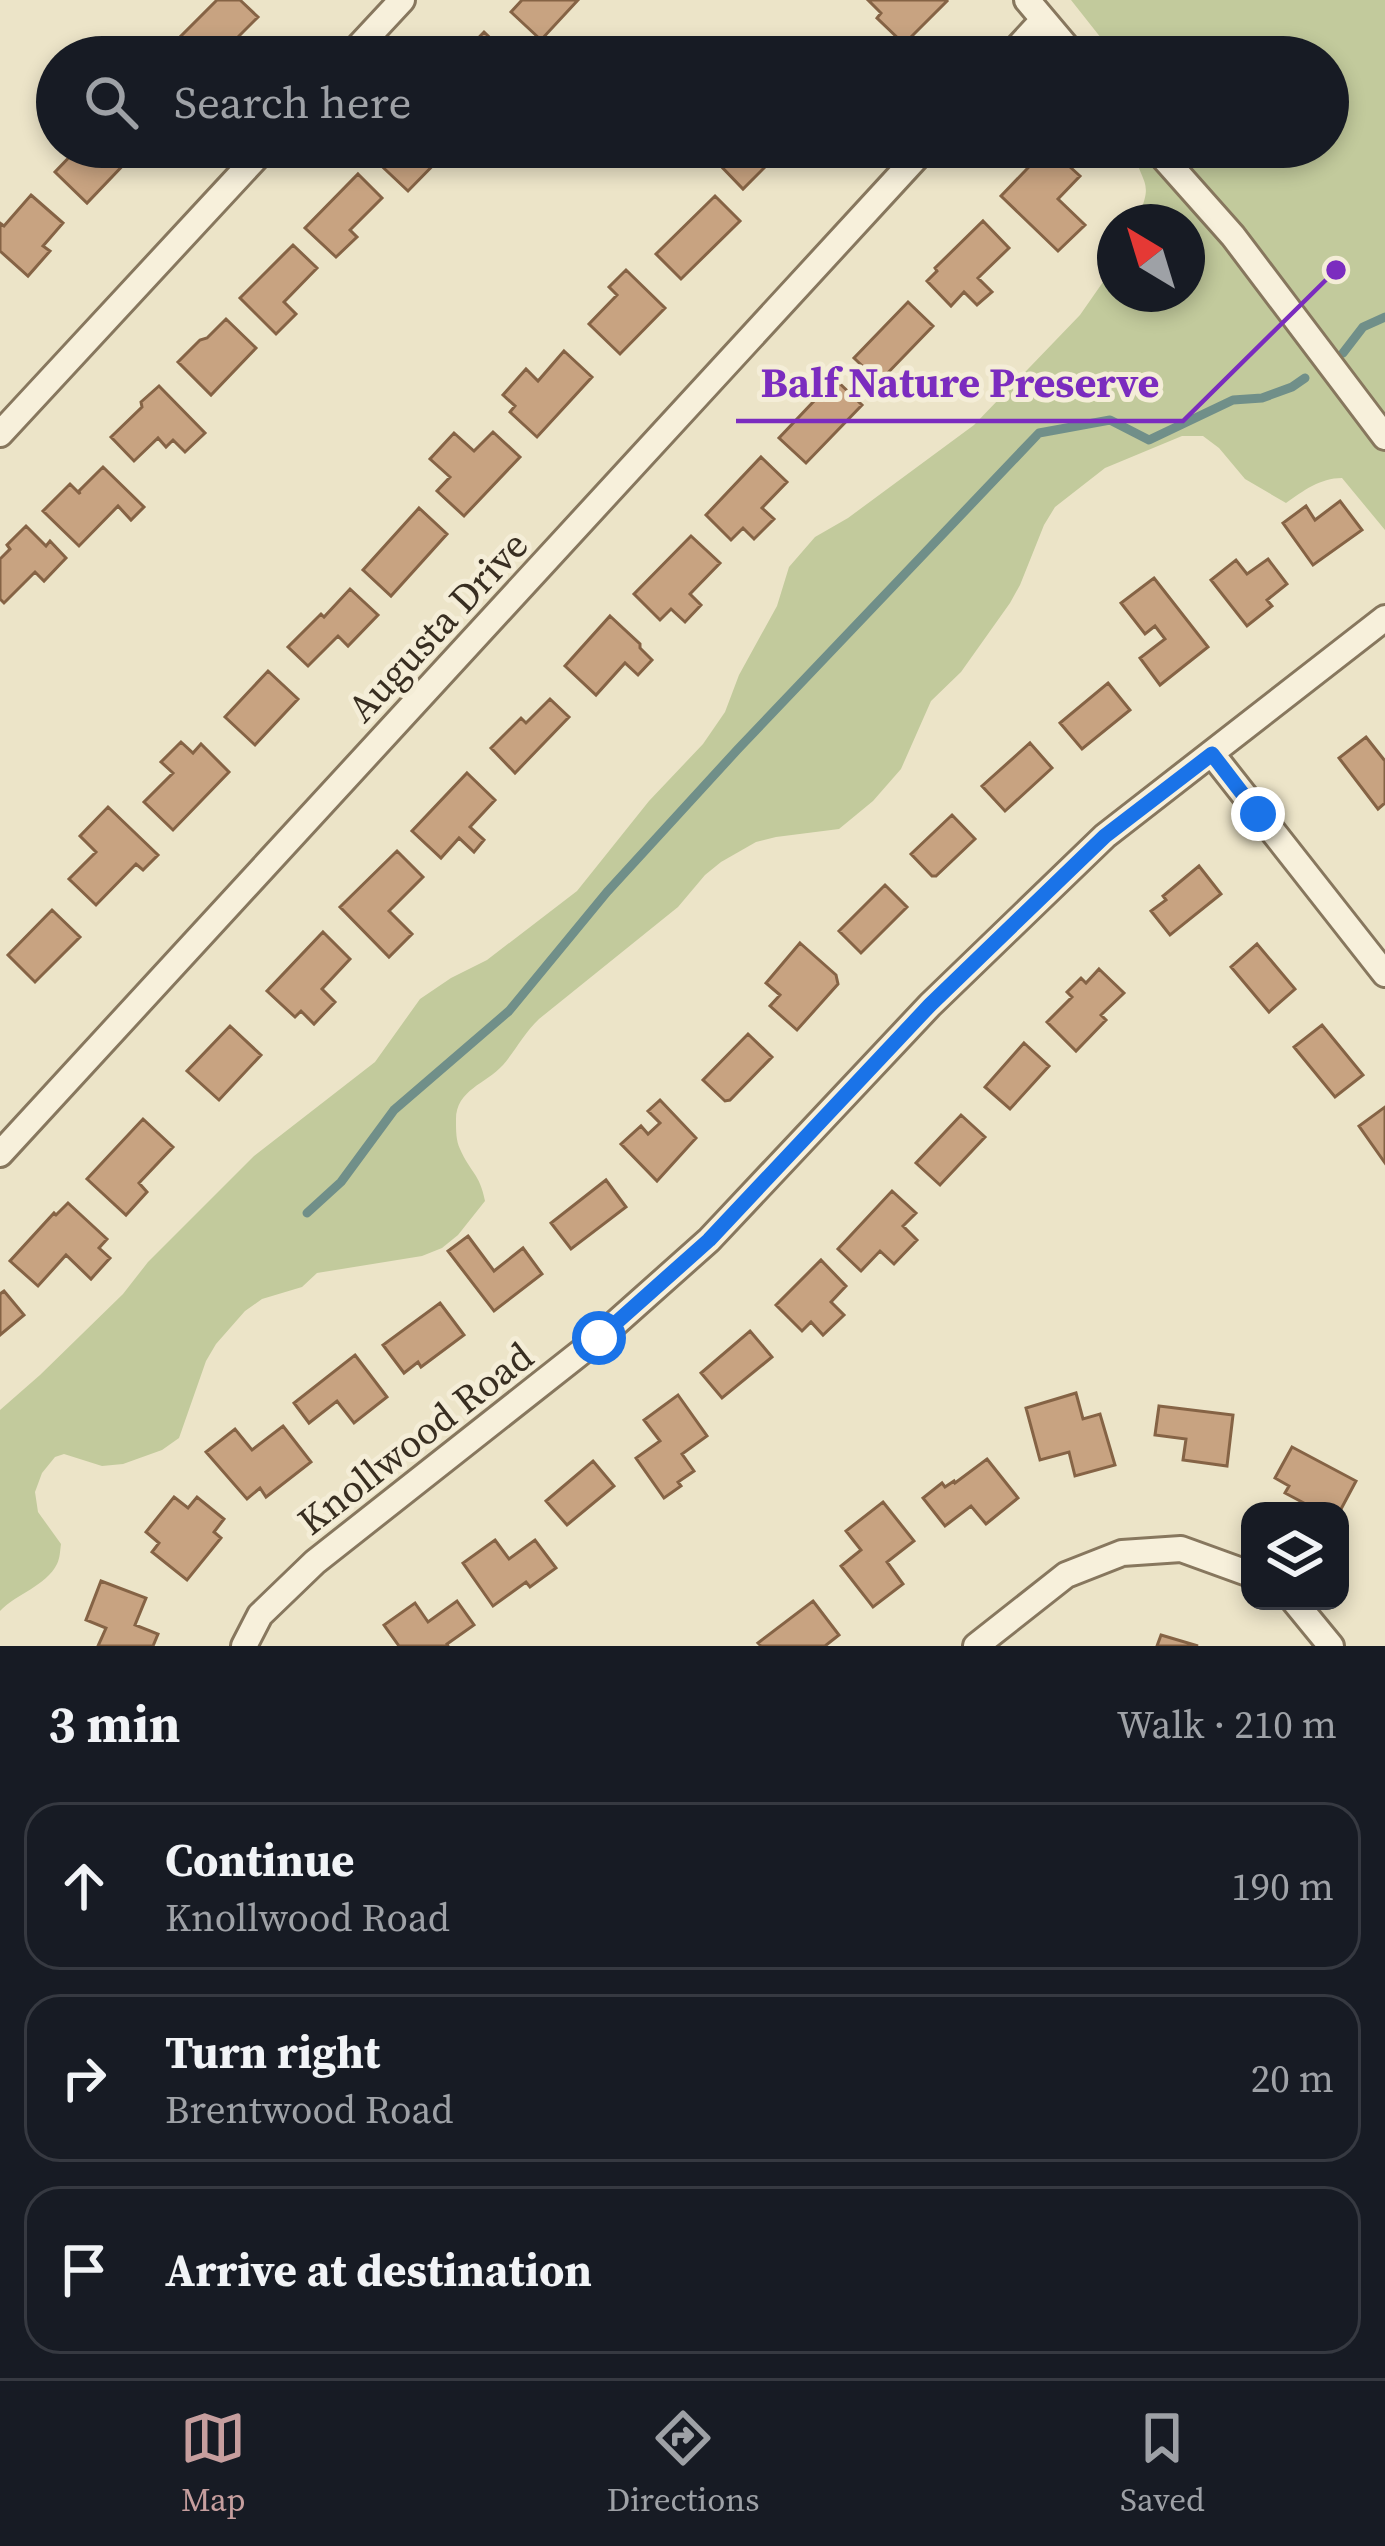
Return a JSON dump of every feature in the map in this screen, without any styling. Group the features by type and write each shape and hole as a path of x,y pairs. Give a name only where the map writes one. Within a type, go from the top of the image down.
{"street":[{"path":"369,36 402,0"},
{"path":"1035,10 1057,36"},
{"path":"0,434 247,168"},
{"name":"Augusta Drive","path":"0,1154 907,168"},
{"path":"1173,168 1233,236 1385,437"},
{"name":"Knollwood Road","path":"244,1646 260,1616 315,1562 599,1338 709,1240 962,974 1105,836 1385,618"},
{"path":"1212,754 1385,974"},
{"path":"976,1646 1066,1575 1121,1553 1181,1549 1241,1571"},
{"path":"1301,1610 1331,1646"}],"green space":[{"path":"1071,0 1385,0 1385,530 1342,478 1319,483 1286,503 1245,479 1203,436 1182,436 1105,468 1055,507 1010,603 961,672 931,701 901,769 873,801 839,829 756,842 721,862 678,907 534,1024 503,1065 473,1088 457,1110 458,1143 485,1201 442,1248 422,1256 317,1273 302,1287 262,1299 245,1311 206,1361 179,1438 162,1450 102,1466 64,1454 55,1457 35,1492 38,1512 61,1544 58,1562 46,1578 0,1611 0,1410 123,1294 148,1262 254,1156 375,1062 420,999 487,960 577,891 725,712 739,675 777,606 789,567 815,537 974,425 1080,315 1097,291 1097,312 1205,312 1205,204 1143,204 1146,190 1139,168 1349,168 1349,36 1099,36"}],"building":[{"path":"217,0 240,0 258,17 239,36 181,36"},
{"path":"522,0 578,0 545,36 537,36 511,12"},
{"path":"868,0 947,1 912,36 896,36 877,18 881,13"},
{"path":"59,168 120,168 87,203 55,172"},
{"path":"384,168 430,168 408,191"},
{"path":"723,168 764,168 743,189"},
{"path":"1028,168 1071,168 1080,176 1058,199 1085,225 1058,251 1001,196"},
{"path":"358,174 382,198 350,230 357,237 336,257 305,228"},
{"path":"31,195 63,223 43,246 50,251 28,276 0,251 0,223 4,226"},
{"path":"715,196 740,221 681,279 656,254"},
{"path":"983,221 1009,248 978,278 992,292 977,305 964,292 951,306 927,281"},
{"path":"293,245 317,268 284,302 296,314 276,334 240,298"},
{"path":"626,270 665,308 620,354 589,324 617,295 609,287"},
{"path":"908,302 933,326 879,382 854,358"},
{"path":"226,319 256,348 211,395 178,362"},
{"path":"564,351 592,377 537,437 510,412 515,406 503,395 526,369 538,381"},
{"path":"835,379 862,405 806,463 779,438"},
{"path":"159,386 205,433 185,452 173,440 166,447 158,438 134,461 111,437"},
{"path":"493,432 520,457 464,516 437,491 450,477 430,459 454,433 474,451"},
{"path":"761,457 787,482 762,508 774,519 754,539 743,528 731,540 706,515"},
{"path":"103,467 144,507 131,520 118,506 79,546 43,511 70,484 80,494"},
{"path":"1340,501 1362,530 1313,565 1283,523 1306,506 1315,520"},
{"path":"419,508 447,534 391,596 363,570"},
{"path":"26,526 66,558 44,581 35,572 4,603 0,599 0,559"},
{"path":"691,536 720,563 690,594 701,605 685,622 671,609 660,620 634,594"},
{"path":"1268,559 1287,584 1267,600 1272,606 1247,626 1211,580 1236,560 1247,574"},
{"path":"1154,578 1208,647 1160,685 1140,658 1165,639 1155,626 1145,634 1121,603"},
{"path":"350,589 378,615 348,646 338,636 308,666 288,647"},
{"path":"610,616 652,660 638,675 625,663 596,695 565,666"},
{"path":"268,671 298,699 255,745 225,717"},
{"path":"1108,683 1130,710 1082,749 1060,723"},
{"path":"550,699 569,717 515,773 491,748 521,718 526,723"},
{"path":"1366,737 1385,761 1385,803 1378,809 1339,758"},
{"path":"181,742 193,753 201,744 229,772 173,830 144,802 173,773 161,762"},
{"path":"1030,743 1052,768 1005,811 982,786"},
{"path":"467,773 495,800 470,827 484,840 474,852 459,838 441,858 412,831"},
{"path":"108,807 158,855 143,870 136,864 96,905 69,879 96,852 80,836"},
{"path":"952,815 975,839 932,876 911,854"},
{"path":"397,851 423,877 389,911 412,934 389,957 340,907"},
{"path":"1199,866 1221,894 1170,935 1151,911"},
{"path":"885,885 907,907 861,953 839,931"},
{"path":"52,910 80,937 35,982 8,955"},
{"path":"323,932 350,959 322,989 335,1002 314,1024 301,1011 295,1017 267,991"},
{"path":"800,943 836,975 838,984 797,1030 770,1006 780,995 766,983"},
{"path":"1257,944 1295,989 1269,1012 1231,967"},
{"path":"1099,969 1124,993 1101,1015 1106,1020 1076,1051 1047,1022 1072,997 1067,992 1081,978 1086,983"},
{"path":"1322,1025 1363,1075 1335,1097 1294,1047"},
{"path":"230,1026 261,1055 219,1100 187,1071"},
{"path":"748,1034 772,1057 725,1101 703,1080"},
{"path":"1024,1043 1049,1066 1010,1109 985,1087"},
{"path":"660,1100 696,1138 657,1181 621,1144 641,1126 648,1134 660,1123 648,1111"},
{"path":"1385,1107 1385,1163 1359,1126"},
{"path":"961,1115 985,1137 940,1185 916,1163"},
{"path":"143,1119 173,1147 139,1183 147,1192 126,1215 87,1179"},
{"path":"606,1180 626,1207 571,1249 551,1223"},
{"path":"892,1191 916,1213 903,1226 917,1240 894,1264 880,1251 861,1271 838,1249"},
{"path":"68,1203 107,1239 99,1248 110,1258 91,1279 66,1255 38,1286 10,1261"},
{"path":"468,1236 494,1271 523,1248 542,1274 494,1311 448,1251"},
{"path":"821,1260 846,1286 831,1302 844,1315 823,1335 811,1322 802,1331 776,1305"},
{"path":"4,1291 24,1315 0,1335 0,1294"},
{"path":"440,1303 464,1335 421,1367 418,1362 404,1373 383,1345"},
{"path":"750,1331 772,1357 722,1398 701,1373"},
{"path":"355,1355 387,1397 354,1423 337,1401 309,1423 294,1403"},
{"path":"1076,1393 1083,1419 1100,1414 1115,1465 1075,1476 1069,1452 1040,1460 1026,1408"},
{"path":"678,1395 707,1436 682,1454 694,1471 664,1498 636,1458 660,1441 644,1420"},
{"path":"1159,1406 1233,1415 1227,1466 1183,1460 1186,1439 1155,1435"},
{"path":"283,1426 311,1462 266,1497 260,1488 247,1499 206,1452 235,1429 252,1450"},
{"path":"1292,1447 1356,1481 1345,1502 1302,1502 1285,1493 1289,1486 1275,1478"},
{"path":"987,1459 1018,1498 986,1524 971,1506 945,1526 923,1498 942,1483 945,1487 955,1483"},
{"path":"593,1461 614,1486 567,1525 546,1501"},
{"path":"174,1497 188,1508 197,1497 224,1519 214,1532 221,1538 187,1580 152,1552 159,1543 146,1532"},
{"path":"883,1502 914,1541 887,1562 903,1584 873,1607 841,1566 861,1550 846,1531"},
{"path":"495,1540 509,1559 535,1540 556,1568 493,1606 463,1563"},
{"path":"101,1581 146,1598 135,1625 158,1634 153,1646 98,1646 106,1628 86,1620"},
{"path":"457,1601 474,1625 448,1646 399,1646 384,1625 415,1603 428,1622"},
{"path":"813,1601 839,1635 825,1646 758,1643"},
{"path":"1161,1635 1198,1646 1157,1646"}],"waterway":[{"path":"1343,353 1363,327 1385,317"},
{"path":"307,1213 341,1182 394,1110 509,1011 607,892 738,749 1039,433 1110,420 1149,440 1233,400 1262,398 1305,378"}],"place":[{"name":"Balf Nature Preserve","path":"1336,270"}],"route":[{"path":"599,1338 709,1240 930,1005 1105,836 1212,754 1258,814"}]}
